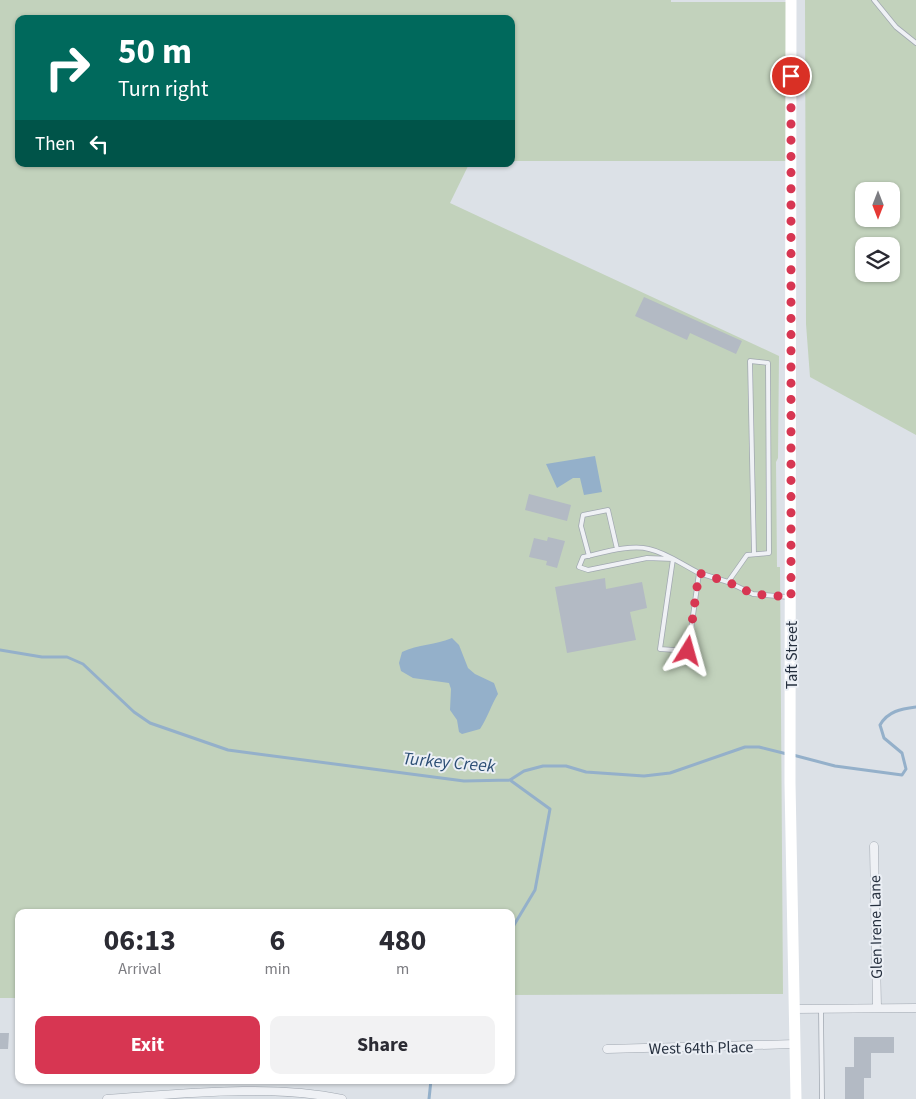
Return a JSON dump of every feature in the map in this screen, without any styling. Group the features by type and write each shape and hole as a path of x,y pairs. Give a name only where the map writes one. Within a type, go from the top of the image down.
{"main road":[{"name":"Taft Street","path":"791,0 790,783 796,1099"}],"street":[{"name":"Glen Irene Lane","path":"874,846 877,1008"},
{"path":"794,1009 916,1008"},
{"name":"West 64th Place","path":"608,1049 795,1044"},
{"path":"107,1099 230,1092 276,1092 342,1099"}],"lane":[{"path":"874,0 896,27 916,44"},
{"path":"728,582 747,555 769,553 768,363 750,361 754,554"},
{"path":"589,556 581,526 583,515 608,510 616,549"},
{"path":"674,559 647,558 588,570 579,567 583,557 616,549 648,548 674,559 699,573 728,582 753,594 791,597"},
{"path":"674,559 660,649 688,651 699,573"},
{"path":"821,1009 822,1099"}],"green space":[{"path":"0,0 671,0 671,2 787,2 788,161 515,161 515,15 15,15 15,167 468,167 450,203 779,356 778,458 776,462 777,567 780,567 783,994 515,995 515,909 15,909 15,998 0,998"},
{"path":"805,0 916,0 916,435 810,377 806,324"}],"water":[{"path":"595,456 602,492 584,495 580,478 573,478 557,488 546,464"},
{"path":"452,638 459,645 468,668 475,674 494,683 498,694 480,729 462,734 459,732 457,720 450,710 451,689 449,683 413,678 401,671 399,663 402,652 414,647"}],"building":[{"path":"644,297 742,341 736,354 690,333 687,340 635,316"},
{"path":"529,494 571,505 567,521 525,510"},
{"path":"548,537 565,541 557,568 546,565 547,561 529,557 534,538 547,541"},
{"path":"605,578 606,589 642,582 647,608 630,612 636,640 567,653 555,587"},
{"path":"0,1033 9,1033 8,1049 0,1049"},
{"path":"854,1037 894,1037 894,1053 871,1053 871,1078 864,1078 864,1099 845,1099 845,1067 854,1067"}],"waterway":[{"name":"Turkey Creek","path":"0,650 42,657 67,657 83,664 134,712 150,723 228,750 464,781 510,780 524,771 543,766 566,766 586,772 644,776 670,773 745,747 759,747 787,754"},
{"name":"Turkey Creek","path":"793,755 835,766 902,775 906,769 902,753 884,738 880,725 891,714 916,707"},
{"path":"510,780 550,809 535,890 515,923"},
{"path":"429,1099 431,1084"}],"route":[{"path":"688,651 699,573 728,582 753,594 791,597 791,76"}]}
